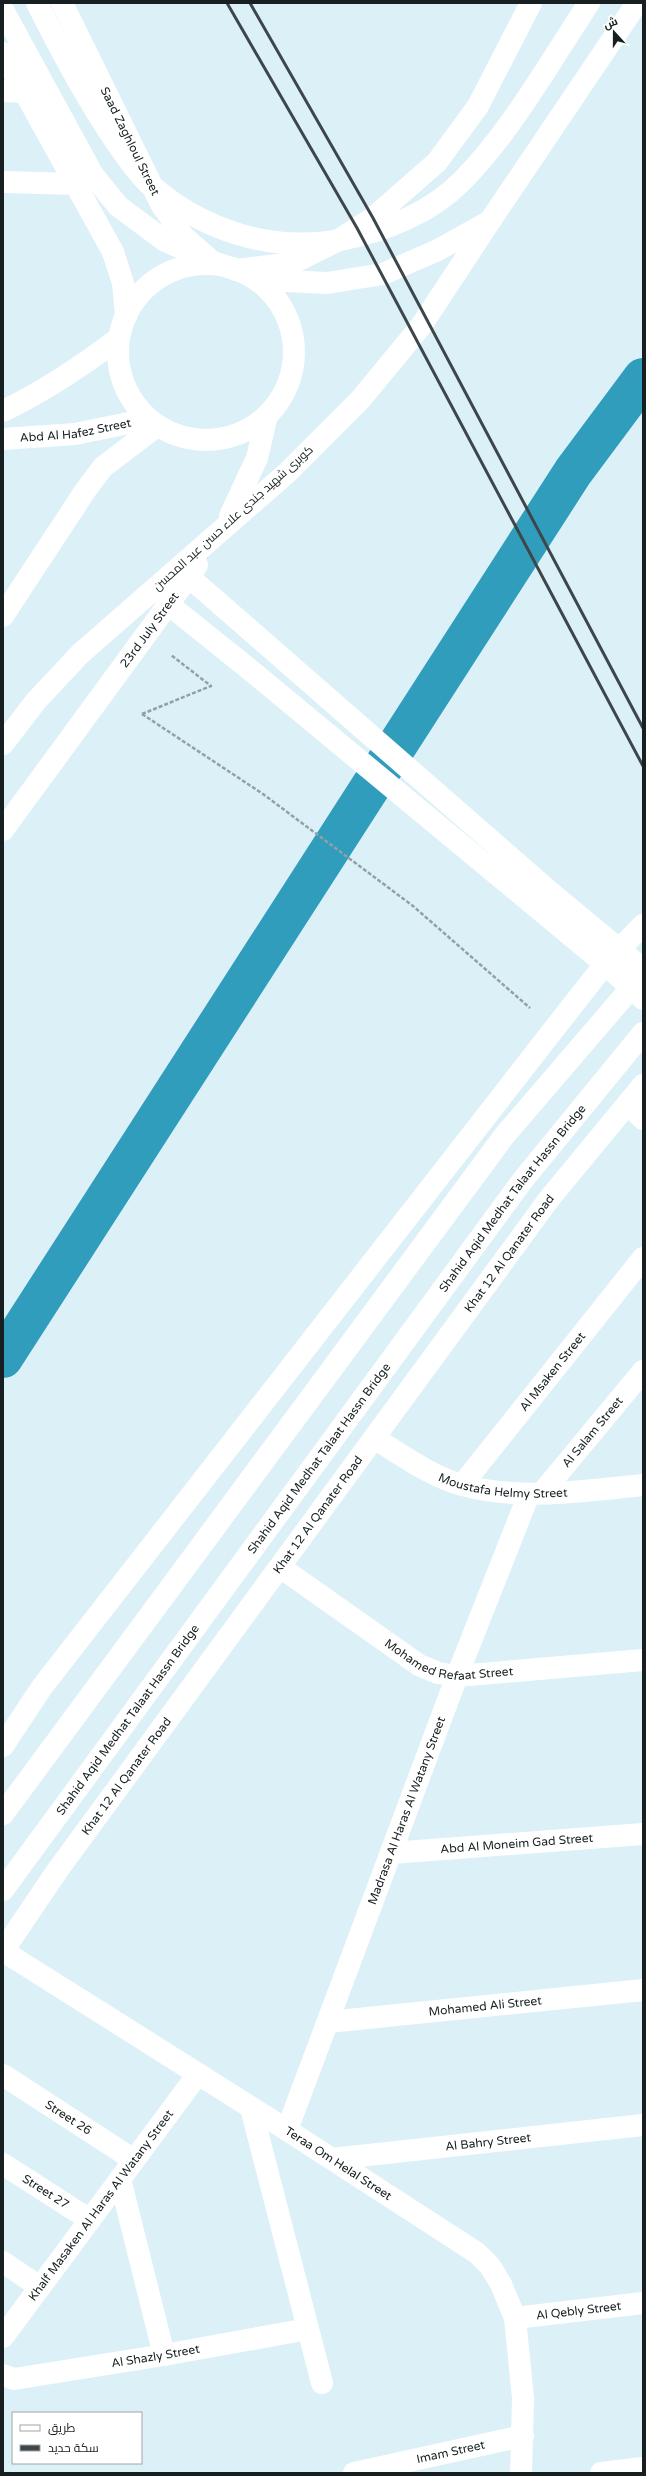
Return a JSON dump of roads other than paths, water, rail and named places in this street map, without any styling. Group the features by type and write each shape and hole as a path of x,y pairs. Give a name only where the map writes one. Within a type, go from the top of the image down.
{"main road":[{"path":"37,3 97,113 128,159 147,181 182,209 227,232 283,243 326,243 375,233 421,212 461,182 494,145 589,3"},
{"name":"Saad Zaghloul Street","path":"62,3 161,204 183,236 226,268"},
{"path":"226,268 256,280 273,295 285,313 292,334 294,356 290,378 281,398 267,415 248,429 226,438 202,440 186,438 153,423 133,403 123,383 118,361 119,338 126,316 138,297 154,282 167,275 195,265 226,268 293,263 337,241 373,218 437,162 478,106 530,3"},
{"name":"كوبرى شهيد جندى علاء حسن عبد المحسن","path":"3,744 36,701 80,654 288,472 360,400 421,326 636,3"},
{"path":"3,10 93,175 118,206 172,245 216,263 268,280 327,283 383,274 438,250 490,221"},
{"path":"3,53 13,92 75,184 113,252 123,284 126,316"},
{"path":"3,182 75,184"},
{"path":"3,411 30,398 74,371 119,338"},
{"name":"23rd July Street","path":"3,830 216,540 239,500 257,458 267,415"},
{"path":"3,616 85,491 103,467 153,423"},
{"name":"Abd Al Hafez Street","path":"3,439 75,434 153,423"},
{"path":"189,576 272,649 544,900 605,964 643,999"},
{"path":"168,604 544,900 621,948 643,969"},
{"path":"3,1746 42,1687 605,964 643,925"},
{"path":"3,1814 504,1136 643,974"},
{"name":"Shahid Aqid Medhat Talaat Hassn Bridge","path":"3,1890 522,1181 643,1033"},
{"name":"Khat 12 Al Qanater Road","path":"3,1951 57,1871 549,1199 643,1085"},
{"path":"628,1104 643,1120"},
{"name":"Al Msaken Street","path":"462,1485 643,1258"},
{"name":"Al Salam Street","path":"535,1493 640,1378"},
{"name":"Moustafa Helmy Street","path":"374,1438 432,1473 462,1485 535,1493 643,1485"},
{"name":"Madrasa Al Haras Al Watany Street","path":"287,2130 457,1676 535,1493"},
{"name":"Mohamed Refaat Street","path":"280,1567 419,1665 438,1673 457,1676 643,1660"},
{"name":"Abd Al Moneim Gad Street","path":"391,1854 643,1834"},
{"name":"Teraa Om Helal Street","path":"3,1951 332,2159 477,2253 490,2266 501,2284 515,2318 523,2398 521,2473"},
{"name":"Mohamed Ali Street","path":"328,2022 643,1990"},
{"name":"Khalf Masaken Al Haras Al Watany Street","path":"3,2337 198,2074"},
{"name":"Street 26","path":"3,2075 134,2160"},
{"path":"252,2108 322,2383"},
{"name":"Al Bahry Street","path":"332,2159 643,2125"},
{"name":"Street 27","path":"3,2164 90,2220"},
{"path":"120,2179 164,2355"},
{"path":"3,2262 40,2287"},
{"name":"Al Qebly Street","path":"515,2318 643,2303"},
{"name":"Al Shazly Street","path":"3,2375 14,2379 164,2355 308,2329"},
{"name":"Imam Street","path":"354,2473 523,2436"},
{"path":"601,2473 643,2468"}],"waterway":[{"path":"3,1358 573,472 643,378"}],"railway":[{"path":"227,3 357,228 643,766"},
{"path":"250,3 373,218 643,728"}]}
